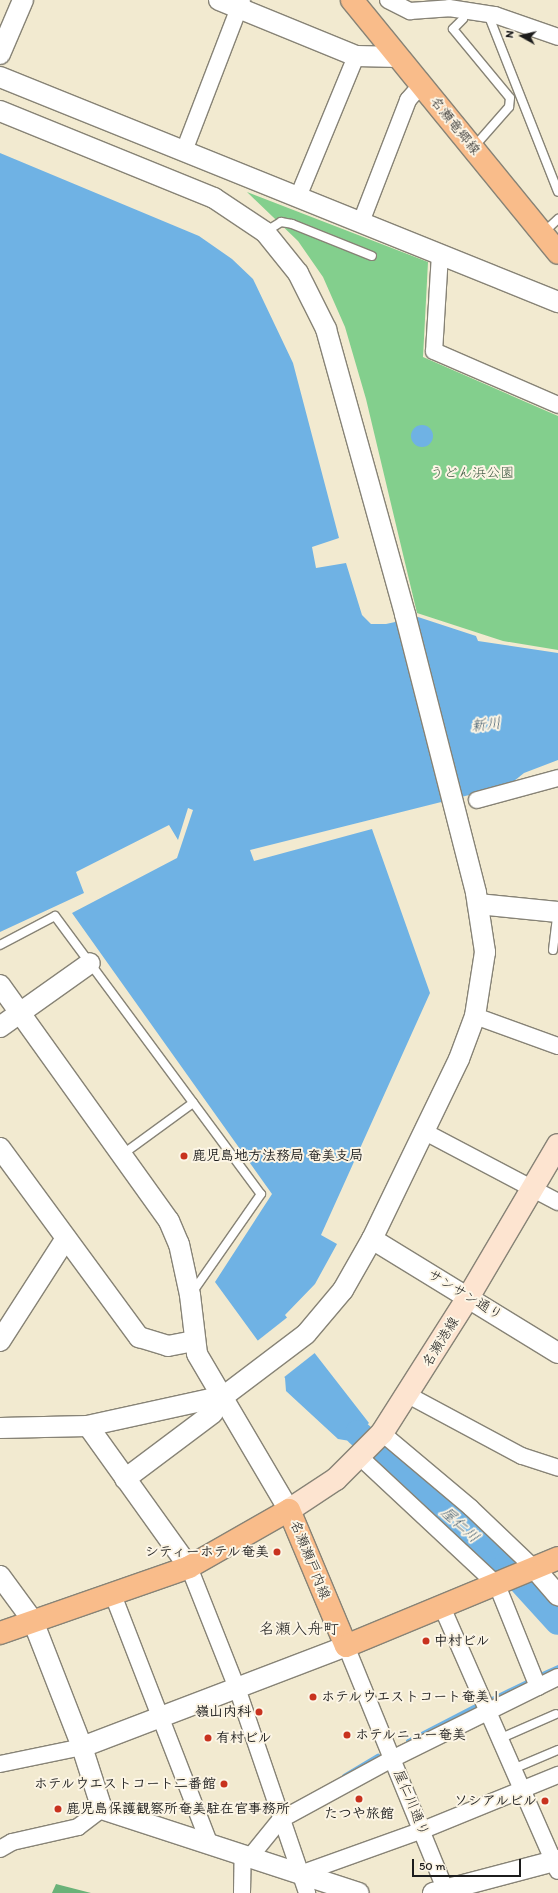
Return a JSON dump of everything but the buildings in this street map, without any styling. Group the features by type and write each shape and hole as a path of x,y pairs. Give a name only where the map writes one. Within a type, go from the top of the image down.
{"main road":[{"name":"名瀬竜郷線","path":"352,0 472,148 550,226 558,252"},
{"name":"名瀬港線","path":"290,1510 363,1456 381,1434 408,1395 469,1296 534,1189 558,1145"},
{"name":"名瀬瀬戸内線","path":"0,1633 113,1595 189,1567 290,1510 346,1646"},
{"path":"346,1646 500,1584 558,1558"}],"street":[{"path":"0,54 22,0"},
{"path":"219,0 240,4 356,56 399,57"},
{"path":"388,0 410,11 449,8 488,14 558,37"},
{"path":"184,151 240,4"},
{"path":"298,197 356,56"},
{"path":"0,77 558,302"},
{"path":"361,222 408,100 421,85"},
{"path":"0,111 214,198 265,232 298,272 326,329 404,614 453,802 478,904 485,952 475,1016 459,1059 425,1132 372,1239 343,1290 306,1334 224,1396 88,1426 0,1428"},
{"path":"440,254 434,350 558,405"},
{"path":"477,800 558,778"},
{"path":"478,904 558,912"},
{"path":"0,1027 90,963"},
{"path":"0,985 169,1220 190,1295 193,1341 204,1367 224,1396 290,1510"},
{"path":"475,1016 558,1046"},
{"path":"425,1132 558,1202"},
{"path":"0,1148 139,1338 168,1346 193,1341"},
{"path":"0,1340 66,1238"},
{"name":"サンサン通り","path":"372,1239 469,1296 558,1352"},
{"path":"408,1395 522,1456 558,1468"},
{"path":"125,1479 213,1413"},
{"path":"88,1426 189,1567 236,1688 280,1820 308,1893"},
{"path":"381,1434 471,1508 531,1571 558,1594"},
{"path":"363,1456 500,1584 538,1687"},
{"path":"0,1576 33,1621 82,1747 102,1809"},
{"path":"113,1595 162,1718 209,1843"},
{"path":"442,1607 486,1711 556,1864 442,1892"},
{"path":"0,1764 82,1747 162,1718 346,1646"},
{"name":"屋仁川通り","path":"346,1646 423,1830 442,1892"},
{"path":"242,1893 246,1856 280,1820 392,1759 486,1711 558,1677"},
{"path":"300,1874 423,1830 558,1774"},
{"path":"102,1809 359,1893"},
{"path":"0,1849 12,1842 78,1827 102,1809"}],"lane":[{"path":"488,14 558,192"},
{"path":"463,18 453,29 510,98 509,107 472,148"},
{"path":"265,232 281,222 292,224 372,256"},
{"path":"553,950 558,912"},
{"path":"0,945 55,916 261,1194 190,1295"},
{"path":"123,1154 193,1103"},
{"path":"499,1739 556,1714"},
{"path":"513,1769 558,1750"}],"green space":[{"name":"うどん浜公園","path":"247,192 428,262 423,357 558,416 558,650 503,641 417,613 366,399 345,327 323,277 298,241"},
{"path":"56,1884 91,1893 52,1893"}],"water":[{"name":"新川","path":"0,153 199,236 232,259 253,279 293,363 339,538 312,547 316,568 346,563 362,615 371,624 386,624 418,617 476,636 478,641 558,653 558,760 524,773 509,785 250,850 254,861 372,829 430,993 321,1235 337,1244 315,1284 285,1315 369,1423 350,1441 338,1439 286,1391 285,1378 215,1282 272,1194 72,913 177,858 193,810 188,808 178,840 169,825 76,872 84,893 0,932"},
{"path":"422,425 430,428 433,436 430,444 422,447 414,444 411,436 414,428"}],"pier":[{"path":"289,1316 316,1352 283,1378 256,1342"}],"waterway":[{"name":"屋仁川","path":"358,1433 506,1565 558,1622"},
{"name":"屋仁川","path":"538,1676 558,1667"},
{"name":"屋仁川","path":"492,1699 527,1682"},
{"name":"屋仁川","path":"408,1741 474,1707"},
{"name":"屋仁川","path":"344,1776 377,1756"}],"place":[{"name":"鹿児島地方法務局 奄美支局","path":"184,1156"},
{"name":"シティーホテル奄美","path":"277,1552"},
{"name":"中村ビル","path":"426,1641"},
{"name":"ホテルウエストコート奄美Ⅰ","path":"313,1697"},
{"name":"嶺山内科","path":"259,1712"},
{"name":"ホテルニュー奄美","path":"347,1735"},
{"name":"有村ビル","path":"208,1738"},
{"name":"ホテルウエストコート二番館","path":"224,1784"},
{"name":"たつや旅館","path":"359,1799"},
{"name":"ソシアルビル","path":"545,1801"},
{"name":"鹿児島保護観察所奄美駐在官事務所","path":"58,1809"}],"district":[{"name":"名瀬入舟町","path":"299,1629"}]}
